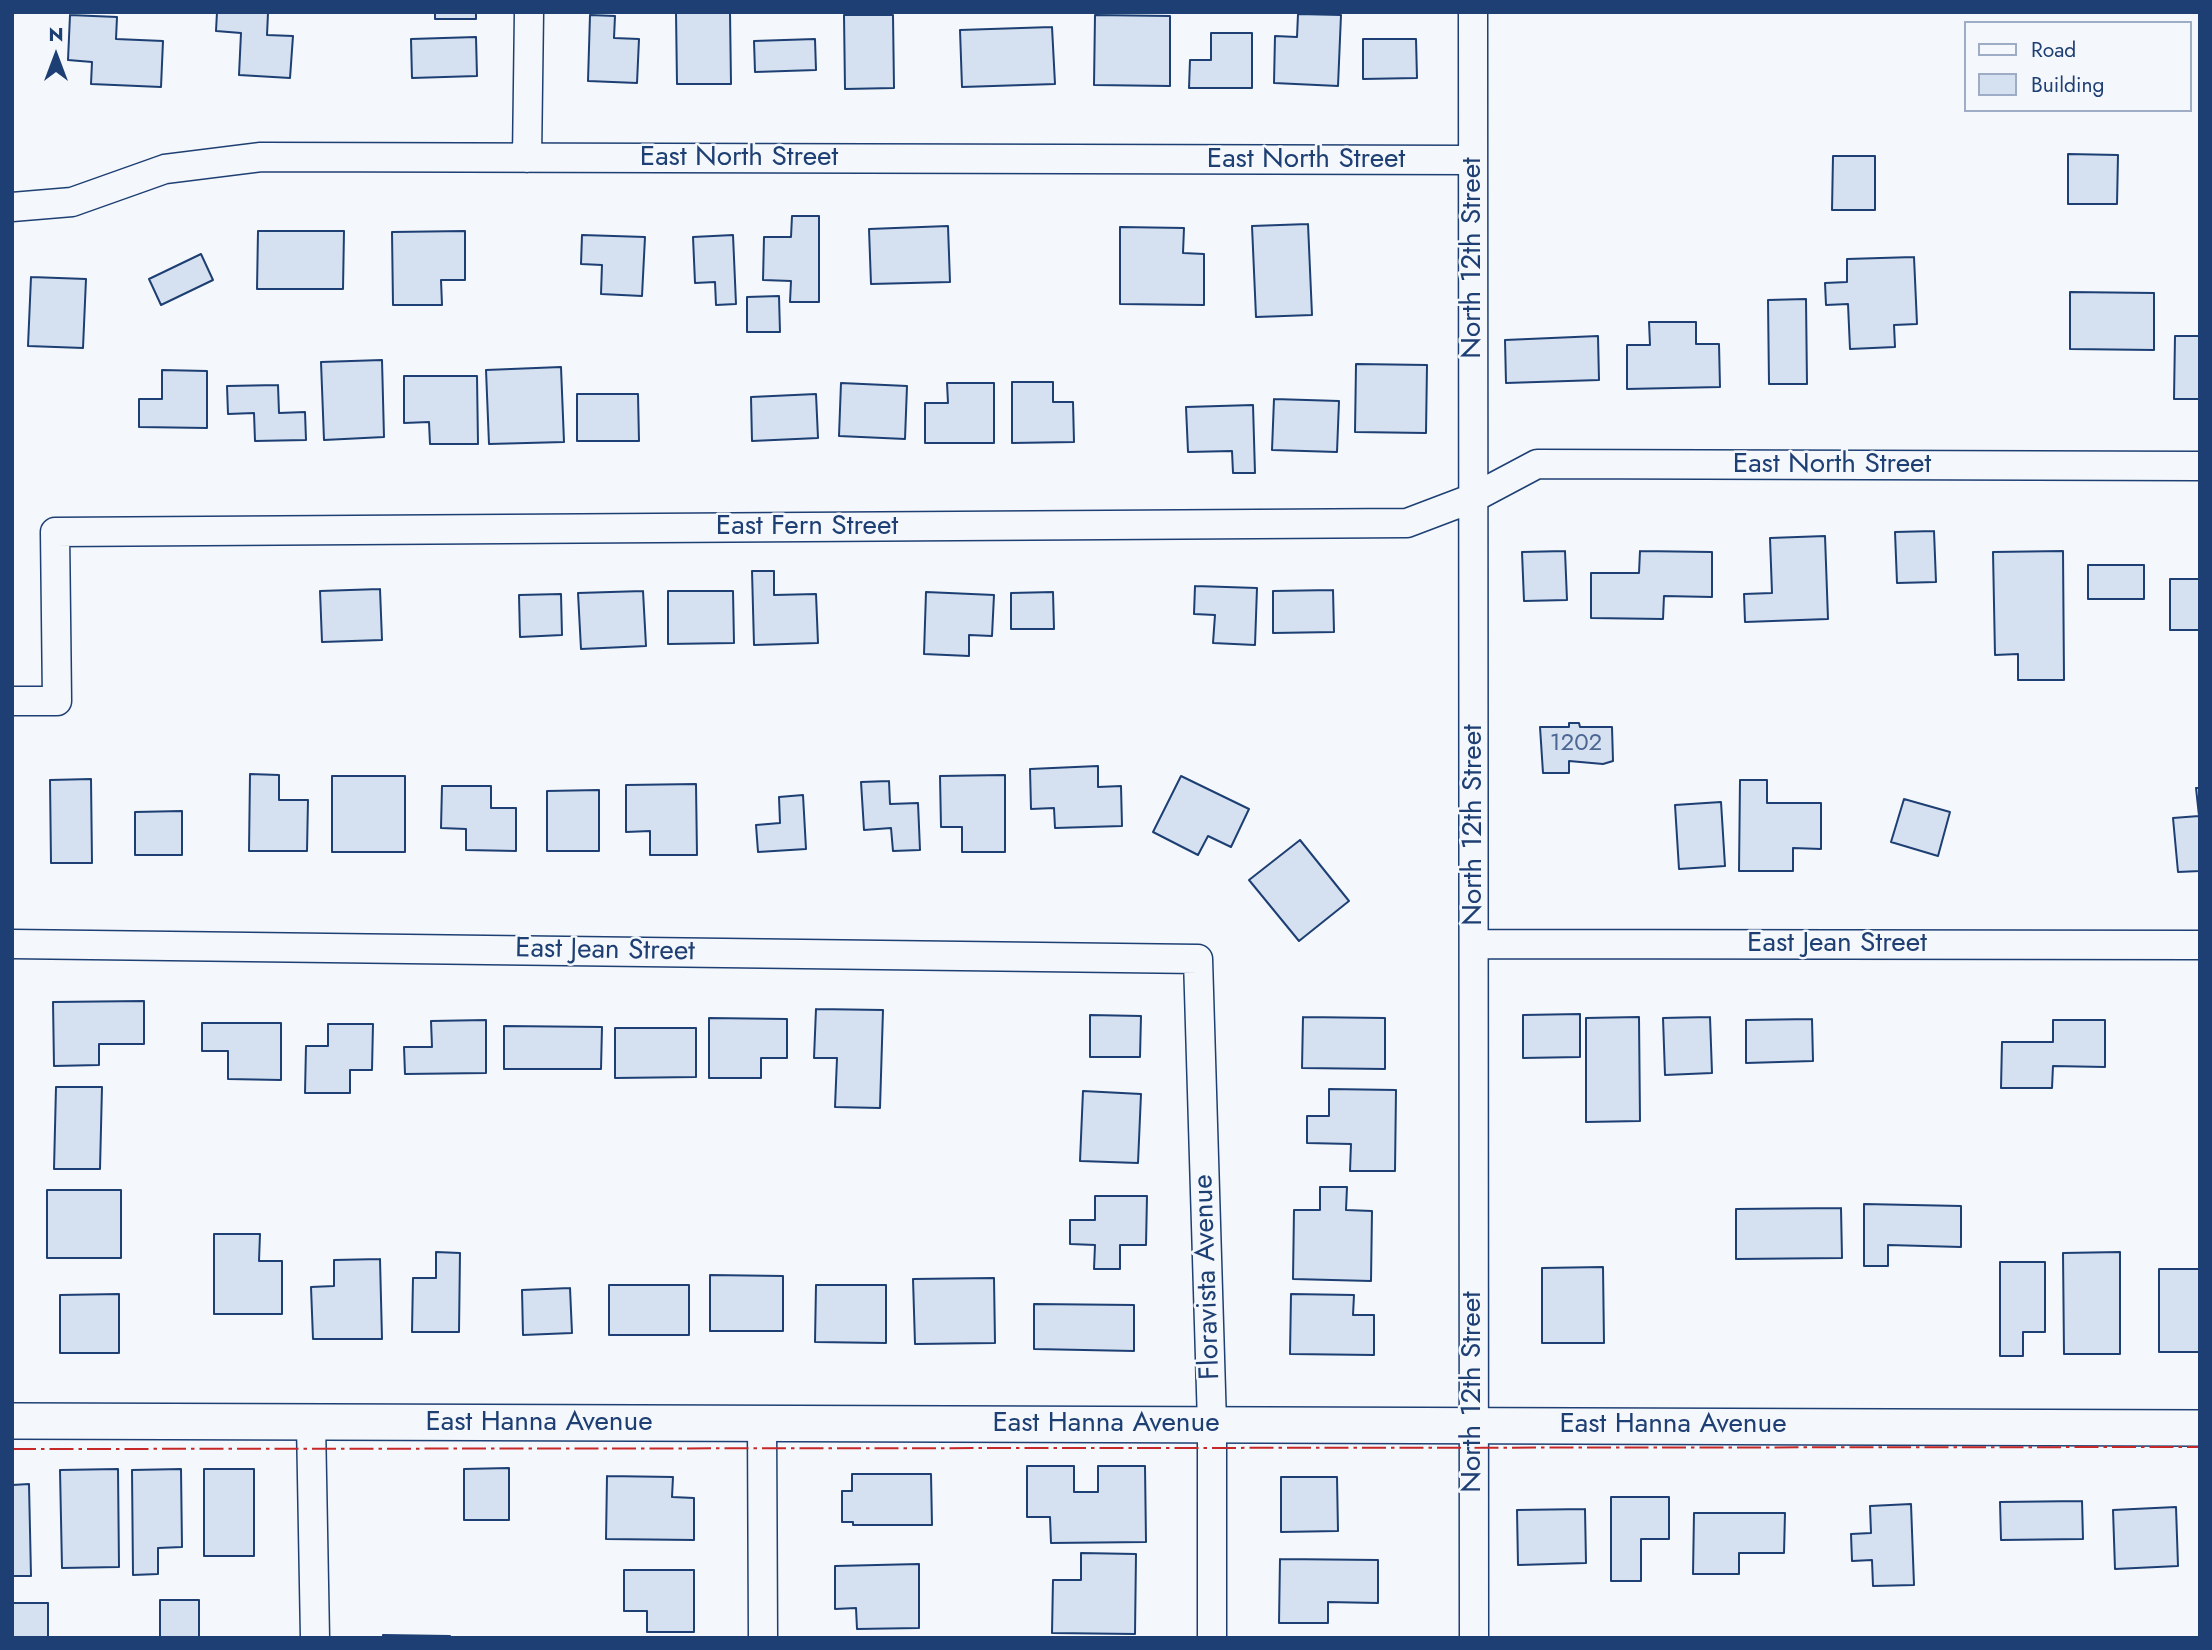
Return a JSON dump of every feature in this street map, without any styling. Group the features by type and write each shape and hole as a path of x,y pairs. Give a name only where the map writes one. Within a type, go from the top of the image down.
{"street":[{"path":"527,158 529,12"},
{"name":"North 12th Street","path":"1473,12 1474,1638"},
{"name":"East North Street","path":"12,207 72,202 165,169 261,157 1472,160"},
{"name":"East North Street","path":"1473,498 1537,464 2200,466"},
{"name":"East Fern Street","path":"12,701 57,701 55,532 1407,523 1473,498"},
{"name":"East Jean Street","path":"12,944 1199,959"},
{"name":"East Jean Street","path":"1475,944 2200,945"},
{"name":"Floravista Avenue","path":"1199,959 1212,1424 1212,1638"},
{"name":"East Hanna Avenue","path":"12,1421 1472,1424 2200,1429"},
{"path":"312,1423 315,1638"},
{"path":"762,1423 763,1638"}],"building":[{"path":"217,12 268,13 267,35 293,36 290,78 239,75 241,33 216,31"},
{"path":"435,12 476,12 476,19 435,19"},
{"path":"676,12 730,12 731,84 677,84"},
{"path":"1298,14 1341,15 1338,86 1274,83 1275,36 1297,37"},
{"path":"70,15 117,17 116,39 163,41 161,87 91,84 92,62 68,60"},
{"path":"590,15 615,16 614,38 639,39 637,83 588,81"},
{"path":"844,15 893,15 894,88 845,89"},
{"path":"1095,15 1170,16 1170,86 1094,85"},
{"path":"1052,27 1055,84 962,87 960,30"},
{"path":"1211,33 1252,33 1252,88 1189,88 1190,60 1211,60"},
{"path":"476,37 477,76 412,78 411,39"},
{"path":"815,39 816,70 755,72 754,41"},
{"path":"1363,39 1416,39 1417,78 1363,79"},
{"path":"2068,154 2118,155 2117,204 2068,204"},
{"path":"1833,156 1875,156 1875,210 1832,210"},
{"path":"792,216 819,216 819,302 790,302 791,281 763,280 764,237 791,237"},
{"path":"1308,224 1312,315 1256,317 1252,226"},
{"path":"948,226 950,282 871,284 869,229"},
{"path":"1120,227 1184,228 1183,253 1204,254 1204,305 1120,304"},
{"path":"258,231 344,231 343,289 257,289"},
{"path":"465,231 465,280 441,280 442,305 393,305 392,232"},
{"path":"582,235 645,237 642,296 601,294 602,265 581,264"},
{"path":"733,235 736,304 716,305 715,282 695,283 693,237"},
{"path":"201,254 213,280 161,305 149,279"},
{"path":"1914,257 1917,324 1894,325 1895,347 1850,349 1848,304 1826,305 1825,283 1847,282 1847,259"},
{"path":"31,277 86,279 83,348 28,346"},
{"path":"2070,292 2154,293 2154,350 2070,349"},
{"path":"779,296 780,332 747,332 747,297"},
{"path":"1806,299 1807,384 1769,384 1768,300"},
{"path":"1649,322 1696,322 1696,344 1719,344 1720,387 1627,389 1627,345 1650,345"},
{"path":"1598,336 1599,380 1506,383 1505,340"},
{"path":"2175,336 2200,336 2200,399 2174,399"},
{"path":"382,360 384,437 324,440 321,362"},
{"path":"1356,364 1427,365 1426,433 1355,432"},
{"path":"561,367 564,442 489,444 486,370"},
{"path":"162,370 207,371 207,428 139,427 139,399 162,399"},
{"path":"404,376 477,376 478,444 430,444 429,422 404,423"},
{"path":"1012,382 1053,382 1053,402 1073,402 1074,442 1012,443"},
{"path":"841,383 907,386 905,439 839,436"},
{"path":"947,383 994,383 994,443 925,443 925,403 948,403"},
{"path":"278,385 279,413 305,412 306,440 255,441 254,413 228,414 227,386"},
{"path":"577,394 638,394 639,441 577,441"},
{"path":"816,394 818,438 752,441 751,397"},
{"path":"1274,399 1339,401 1337,452 1272,450"},
{"path":"1253,405 1255,473 1233,473 1232,451 1188,452 1186,407"},
{"path":"1934,531 1936,582 1897,583 1895,532"},
{"path":"1825,536 1828,619 1745,622 1744,594 1772,593 1770,538"},
{"path":"1565,551 1567,600 1524,601 1522,552"},
{"path":"1640,551 1712,552 1712,597 1664,596 1663,619 1591,618 1591,573 1639,573"},
{"path":"2063,551 2064,680 2018,680 2018,654 1995,655 1993,552"},
{"path":"2088,565 2144,565 2144,599 2088,599"},
{"path":"752,571 774,571 774,595 816,594 818,643 754,645"},
{"path":"2170,579 2200,579 2200,630 2170,630"},
{"path":"1195,586 1257,588 1255,645 1213,643 1215,615 1194,614"},
{"path":"380,589 382,640 322,642 320,591"},
{"path":"1333,590 1334,632 1273,633 1273,591"},
{"path":"643,591 646,646 581,649 578,593"},
{"path":"668,591 733,591 734,643 668,644"},
{"path":"926,592 994,595 992,636 969,635 969,656 924,654"},
{"path":"1053,592 1054,629 1011,629 1011,593"},
{"path":"561,594 562,635 520,637 519,595"},
{"path":"1569,723 1579,723 1580,727 1612,727 1613,761 1603,764 1569,761 1569,773 1543,773 1540,727 1569,727"},
{"path":"1098,766 1098,787 1121,786 1122,826 1055,828 1054,808 1031,809 1030,769"},
{"path":"250,774 279,775 279,800 308,800 307,851 249,851"},
{"path":"1005,775 1005,852 962,852 962,827 941,827 940,776"},
{"path":"332,776 405,776 405,852 332,852"},
{"path":"1181,776 1249,809 1231,847 1208,836 1198,855 1153,832"},
{"path":"91,779 92,863 51,863 50,780"},
{"path":"1740,780 1767,780 1767,803 1821,803 1821,849 1793,848 1793,871 1739,871"},
{"path":"889,781 890,804 918,803 920,850 893,851 891,828 864,830 861,782"},
{"path":"696,784 697,855 650,855 650,831 626,832 626,785"},
{"path":"442,786 491,786 491,808 516,808 516,851 466,850 466,829 441,828"},
{"path":"2196,788 2200,788 2200,871 2178,872 2173,818 2199,816"},
{"path":"599,790 599,851 547,851 547,791"},
{"path":"803,795 806,849 758,852 756,825 780,823 779,797"},
{"path":"1904,799 1950,812 1938,856 1891,842"},
{"path":"1721,802 1725,866 1679,869 1675,805"},
{"path":"182,811 182,855 135,855 135,812"},
{"path":"1300,840 1349,901 1299,941 1249,880"},
{"path":"144,1001 144,1044 99,1044 99,1065 54,1066 53,1002"},
{"path":"816,1009 883,1010 880,1108 835,1107 837,1058 814,1058"},
{"path":"1580,1014 1580,1057 1523,1058 1523,1015"},
{"path":"1090,1015 1141,1016 1140,1057 1090,1057"},
{"path":"1303,1017 1385,1018 1385,1069 1302,1068"},
{"path":"1639,1017 1640,1121 1586,1122 1586,1018"},
{"path":"1710,1017 1712,1073 1665,1075 1663,1018"},
{"path":"709,1018 787,1019 787,1058 761,1058 761,1078 709,1078"},
{"path":"1812,1019 1813,1061 1746,1063 1746,1020"},
{"path":"486,1020 486,1073 405,1074 404,1047 432,1047 431,1021"},
{"path":"2053,1020 2105,1020 2105,1067 2053,1066 2052,1088 2001,1088 2002,1042 2053,1042"},
{"path":"202,1023 281,1023 281,1080 228,1079 228,1051 202,1051"},
{"path":"328,1024 373,1024 372,1070 350,1070 350,1093 305,1093 306,1046 328,1046"},
{"path":"504,1026 602,1027 601,1069 504,1069"},
{"path":"615,1028 696,1028 696,1077 615,1078"},
{"path":"56,1087 102,1087 100,1169 54,1169"},
{"path":"1329,1089 1396,1090 1395,1171 1350,1171 1351,1144 1307,1143 1307,1116 1329,1116"},
{"path":"1083,1091 1141,1094 1138,1163 1080,1161"},
{"path":"1320,1187 1347,1187 1346,1210 1372,1211 1371,1281 1293,1279 1294,1210 1320,1210"},
{"path":"47,1190 121,1190 121,1258 47,1258"},
{"path":"1095,1196 1147,1196 1146,1245 1120,1245 1120,1269 1094,1269 1095,1245 1070,1244 1070,1220 1095,1220"},
{"path":"1864,1204 1961,1206 1961,1247 1888,1245 1888,1266 1864,1266"},
{"path":"1841,1208 1842,1258 1736,1259 1736,1209"},
{"path":"214,1234 260,1234 259,1261 282,1261 282,1314 214,1314"},
{"path":"436,1252 460,1253 459,1332 412,1332 413,1278 436,1278"},
{"path":"2120,1252 2120,1354 2064,1354 2063,1253"},
{"path":"380,1259 382,1339 313,1339 311,1287 334,1286 334,1260"},
{"path":"2000,1262 2045,1262 2045,1332 2023,1332 2023,1356 2000,1356"},
{"path":"1603,1267 1604,1343 1542,1343 1542,1268"},
{"path":"2159,1269 2199,1269 2199,1352 2159,1352"},
{"path":"710,1275 783,1276 783,1331 710,1331"},
{"path":"994,1278 995,1343 915,1344 913,1279"},
{"path":"609,1285 689,1285 689,1335 609,1335"},
{"path":"816,1285 886,1285 886,1343 815,1342"},
{"path":"570,1288 572,1333 523,1335 522,1290"},
{"path":"119,1294 119,1353 60,1353 60,1295"},
{"path":"1291,1294 1354,1295 1353,1315 1374,1315 1374,1355 1290,1354"},
{"path":"1034,1304 1134,1305 1134,1351 1034,1349"},
{"path":"1027,1466 1074,1466 1074,1492 1098,1492 1098,1466 1145,1466 1146,1542 1051,1543 1050,1517 1027,1517"},
{"path":"509,1468 509,1520 464,1520 464,1469"},
{"path":"118,1469 119,1567 62,1568 60,1470"},
{"path":"181,1469 182,1547 158,1548 158,1574 133,1575 132,1470"},
{"path":"204,1469 254,1469 254,1556 204,1556"},
{"path":"852,1474 931,1474 932,1525 853,1525 853,1522 842,1522 842,1491 852,1491"},
{"path":"607,1476 673,1477 672,1497 694,1498 694,1540 606,1539"},
{"path":"1281,1477 1337,1477 1338,1531 1281,1532"},
{"path":"29,1484 31,1576 12,1576 12,1485"},
{"path":"1611,1497 1669,1497 1669,1539 1641,1539 1641,1581 1611,1581"},
{"path":"2082,1501 2083,1539 2001,1540 2000,1502"},
{"path":"1911,1504 1914,1585 1873,1586 1872,1560 1852,1561 1851,1534 1871,1533 1870,1506"},
{"path":"2176,1507 2178,1566 2115,1569 2113,1510"},
{"path":"1585,1509 1586,1563 1518,1565 1517,1510"},
{"path":"1694,1513 1785,1513 1784,1553 1739,1553 1739,1574 1693,1574"},
{"path":"1081,1553 1136,1554 1135,1634 1052,1633 1053,1580 1081,1580"},
{"path":"1280,1559 1378,1560 1378,1603 1328,1602 1328,1623 1279,1623"},
{"path":"919,1564 919,1628 857,1629 856,1608 835,1609 835,1566"},
{"path":"624,1570 694,1570 694,1632 647,1632 647,1611 624,1611"},
{"path":"160,1600 199,1600 199,1638 160,1638"},
{"path":"12,1603 48,1603 48,1638 12,1638"},
{"path":"383,1635 450,1636 450,1638 383,1638"}],"power":[{"path":"12,1449 2200,1447"}]}
